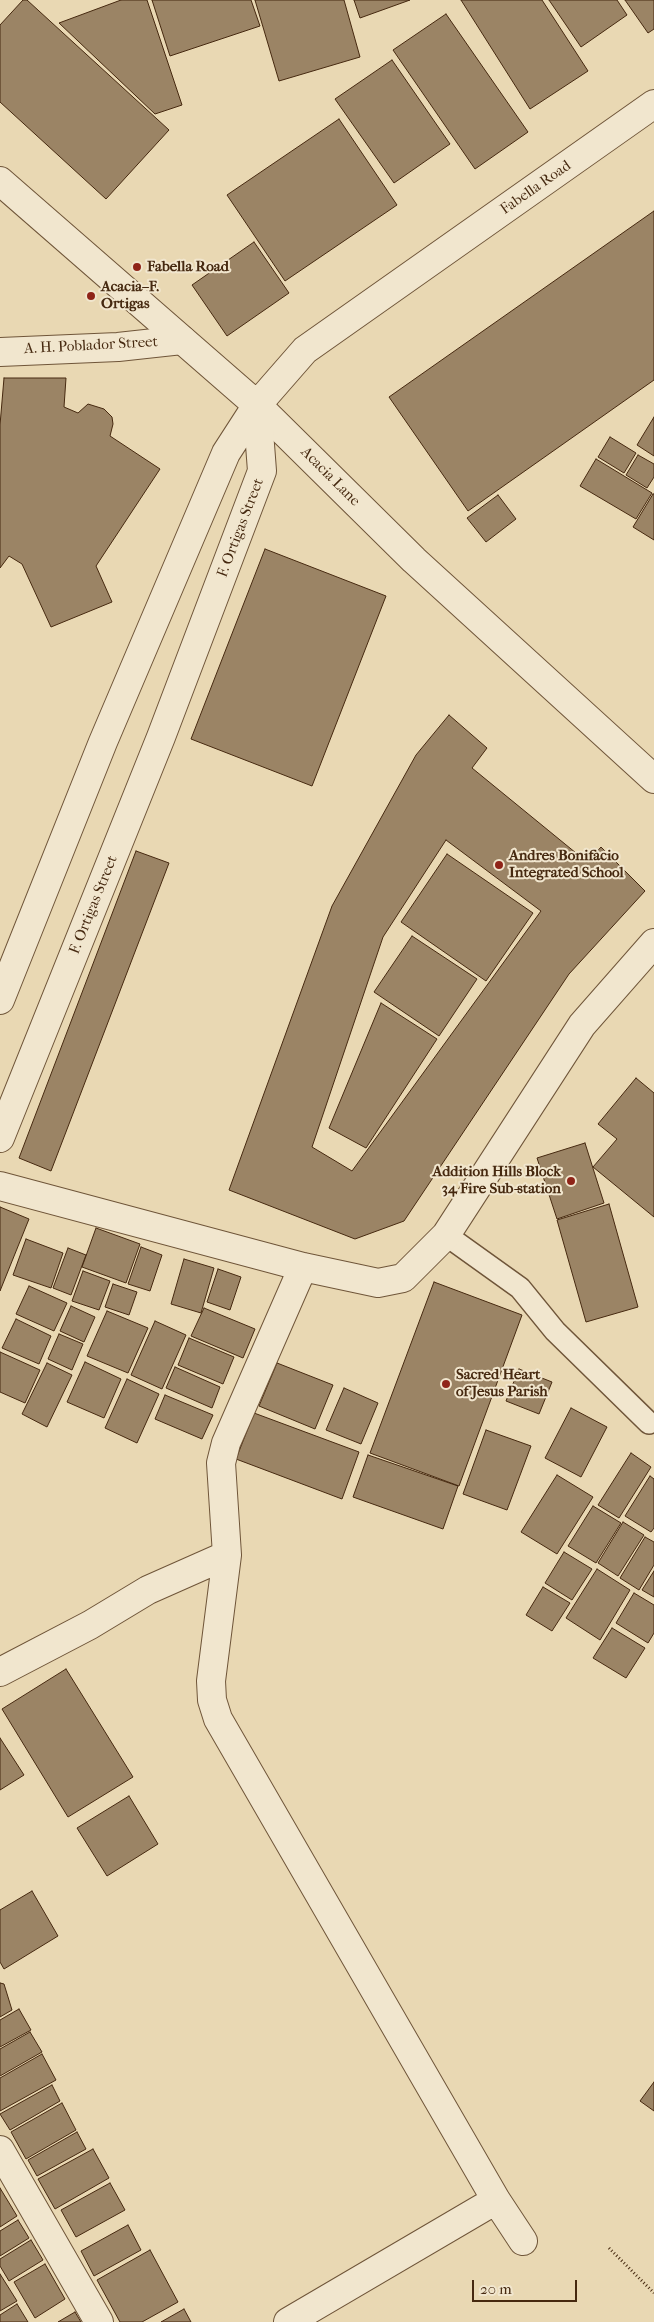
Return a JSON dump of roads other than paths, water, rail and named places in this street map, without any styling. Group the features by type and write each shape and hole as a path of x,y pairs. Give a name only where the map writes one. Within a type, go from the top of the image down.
{"street":[{"name":"Fabella Road","path":"257,405 306,350 654,104"},
{"name":"Acacia Lane","path":"0,181 257,405 414,560 654,779"},
{"name":"A. H. Poblador Street","path":"0,352 118,346 182,340"},
{"path":"0,1000 103,742 226,453 257,405"},
{"name":"F. Ortigas Street","path":"0,1138 161,737 262,471 257,405"},
{"path":"226,453 262,471"},
{"path":"0,1186 303,1267 378,1283 403,1278 446,1235 582,1025 654,943"},
{"path":"303,1267 226,1443 221,1462 227,1555 211,1681 212,1700 218,1719 496,2200 523,2241"},
{"path":"0,1672 90,1625 148,1590 227,1555"},
{"path":"0,2150 99,2322"},
{"path":"288,2322 496,2200"}],"lane":[{"path":"446,1235 520,1288 556,1331 649,1422"}],"place":[{"name":"Fabella Road","path":"137,267"},
{"name":"Acacia–F. Ortigas","path":"91,296"},
{"name":"Andres Bonifacio Integrated School","path":"499,865"},
{"name":"Addition Hills Block 34 Fire Sub-station","path":"571,1181"},
{"name":"Sacred Heart of Jesus Parish","path":"446,1384"}]}
